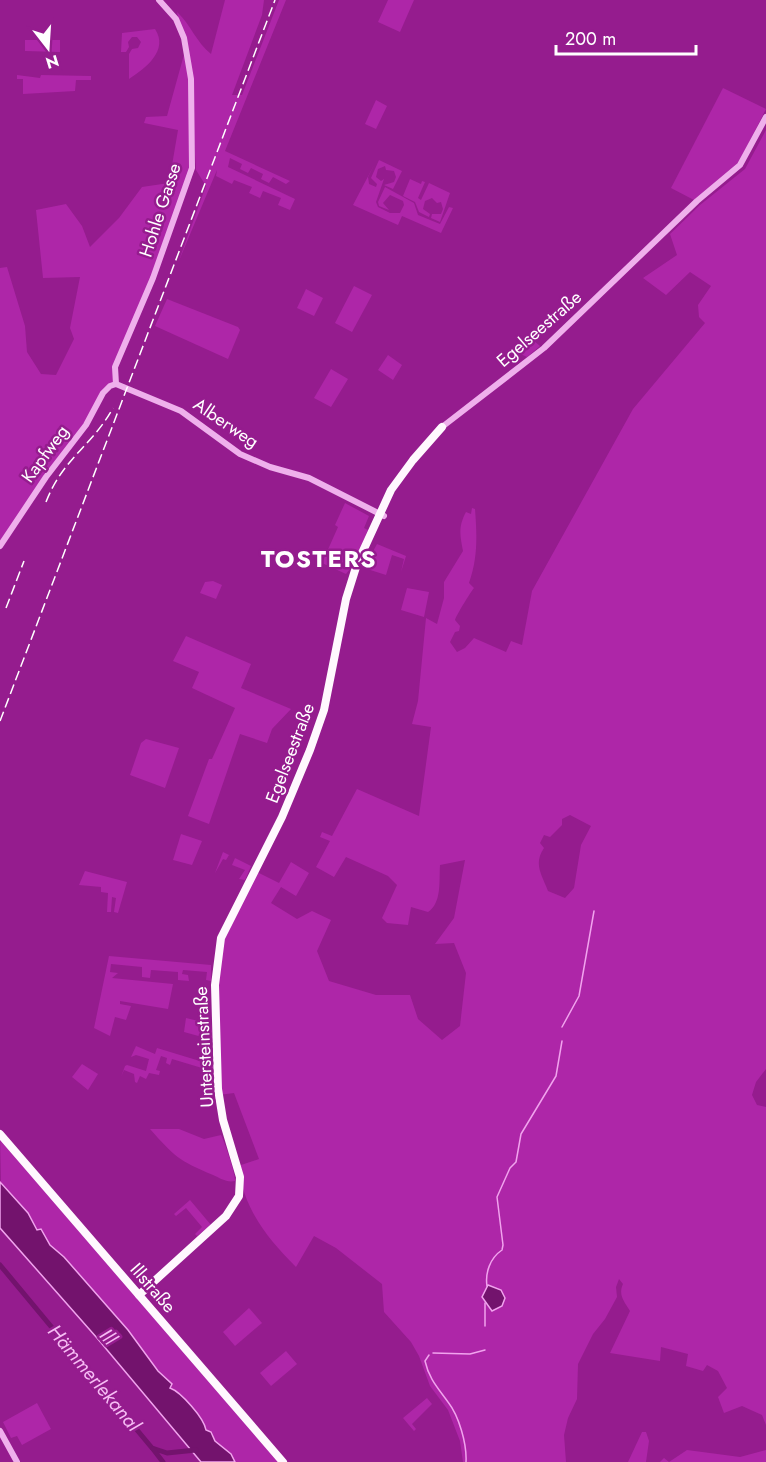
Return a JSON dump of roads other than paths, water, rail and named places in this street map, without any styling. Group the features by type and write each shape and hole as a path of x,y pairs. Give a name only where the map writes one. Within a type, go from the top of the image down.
{"main road":[{"name":"Egelseestraße","path":"221,938 282,817 310,750 324,710 346,599 356,568 360,567 382,515 402,477 413,460 442,427"},
{"name":"Untersteinstraße","path":"139,1295 226,1216 236,1204 241,1188 238,1166 223,1120 218,1089 215,985 221,938"},
{"name":"Illstraße","path":"0,1134 284,1462"}],"street":[{"name":"Hohle Gasse","path":"116,384 115,367 153,278 192,168 190,71 182,31 159,0"},
{"name":"Egelseestraße","path":"442,427 544,348 697,201 746,158 766,117"},
{"name":"Alberweg","path":"116,384 181,411 240,454 270,467 309,478 382,515"},
{"name":"Kapfweg","path":"0,546 46,477 86,425 103,393 116,384"},
{"path":"0,1431 17,1462"}],"water":[{"name":"Ill","path":"0,1182 28,1213 37,1230 41,1229 50,1245 64,1257 128,1330 158,1371 172,1384 170,1388 191,1406 206,1430 211,1432 215,1441 231,1454 235,1462 201,1462 97,1338 0,1228"},
{"path":"488,1285 501,1290 505,1298 502,1306 492,1311 482,1297"}],"waterway":[{"path":"562,1027 579,996 594,911"},
{"path":"487,1286 489,1266 502,1250 503,1245 497,1197 510,1168 516,1162 521,1134 556,1076 562,1041"},
{"name":"Hämmerlekanal","path":"0,1265 152,1448 167,1453 196,1450"},
{"path":"485,1303 485,1326"},
{"path":"433,1353 470,1354 485,1350"},
{"path":"429,1355 425,1361 429,1373 452,1408 462,1430 466,1462"},
{"path":"153,1449 163,1462"}],"railway":[{"path":"0,721 275,0"},
{"path":"46,502 61,474 96,433 113,408"},
{"path":"6,608 24,561"}],"district":[{"name":"TOSTERS","path":"319,558"}]}
